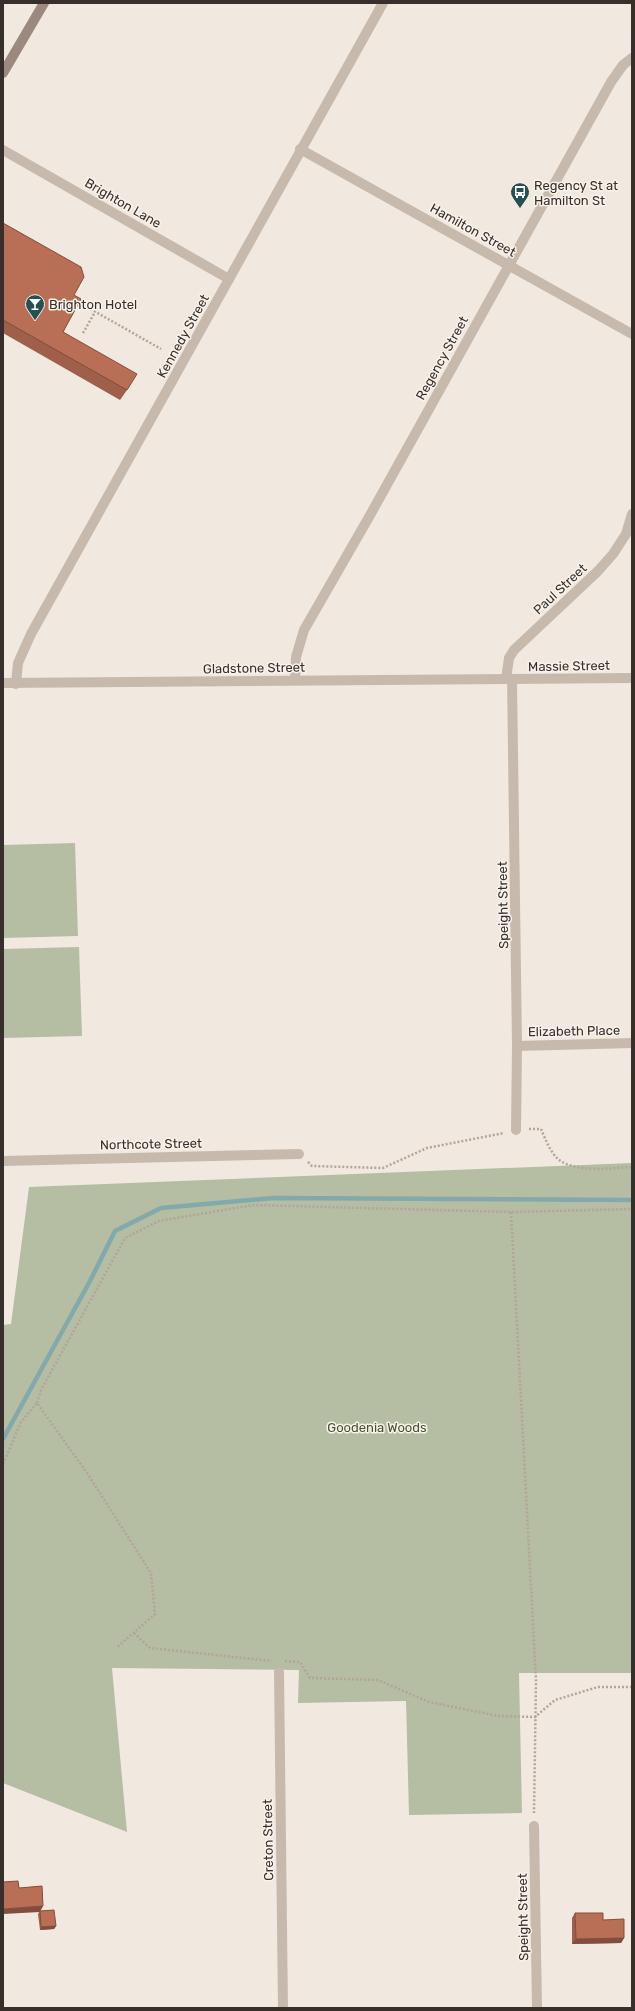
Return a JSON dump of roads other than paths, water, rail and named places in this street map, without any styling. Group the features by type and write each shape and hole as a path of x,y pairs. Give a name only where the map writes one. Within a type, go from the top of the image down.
{"main road":[{"path":"3,73 44,3"}],"street":[{"name":"Kennedy Street","path":"16,684 19,659 31,634 230,279 300,149 383,3"},
{"name":"Regency Street","path":"295,680 296,657 304,630 369,517 508,264 611,82 623,66 632,58"},
{"name":"Hamilton Street","path":"300,149 632,334"},
{"name":"Brighton Lane","path":"3,150 230,279"},
{"name":"Paul Street","path":"509,679 508,663 514,650 598,571 613,554 626,534 632,514"},
{"name":"Massie Street","path":"509,679 632,678"},
{"name":"Gladstone Street","path":"3,683 509,679"},
{"name":"Speight Street","path":"509,679 517,1046 516,1130"},
{"name":"Elizabeth Place","path":"517,1046 632,1043"},
{"name":"Northcote Street","path":"3,1161 299,1154"},
{"name":"Creton Street","path":"279,1672 283,2008"},
{"name":"Speight Street","path":"534,1826 537,2008"}],"waterway":[{"path":"3,1439 90,1281 115,1231 161,1208 273,1198 632,1200"}],"place":[{"name":"Regency St at Hamilton St","path":"520,209"},
{"name":"Brighton Hotel","path":"35,321"}],"park label":[{"name":"Goodenia Woods","path":"377,1427"}]}
